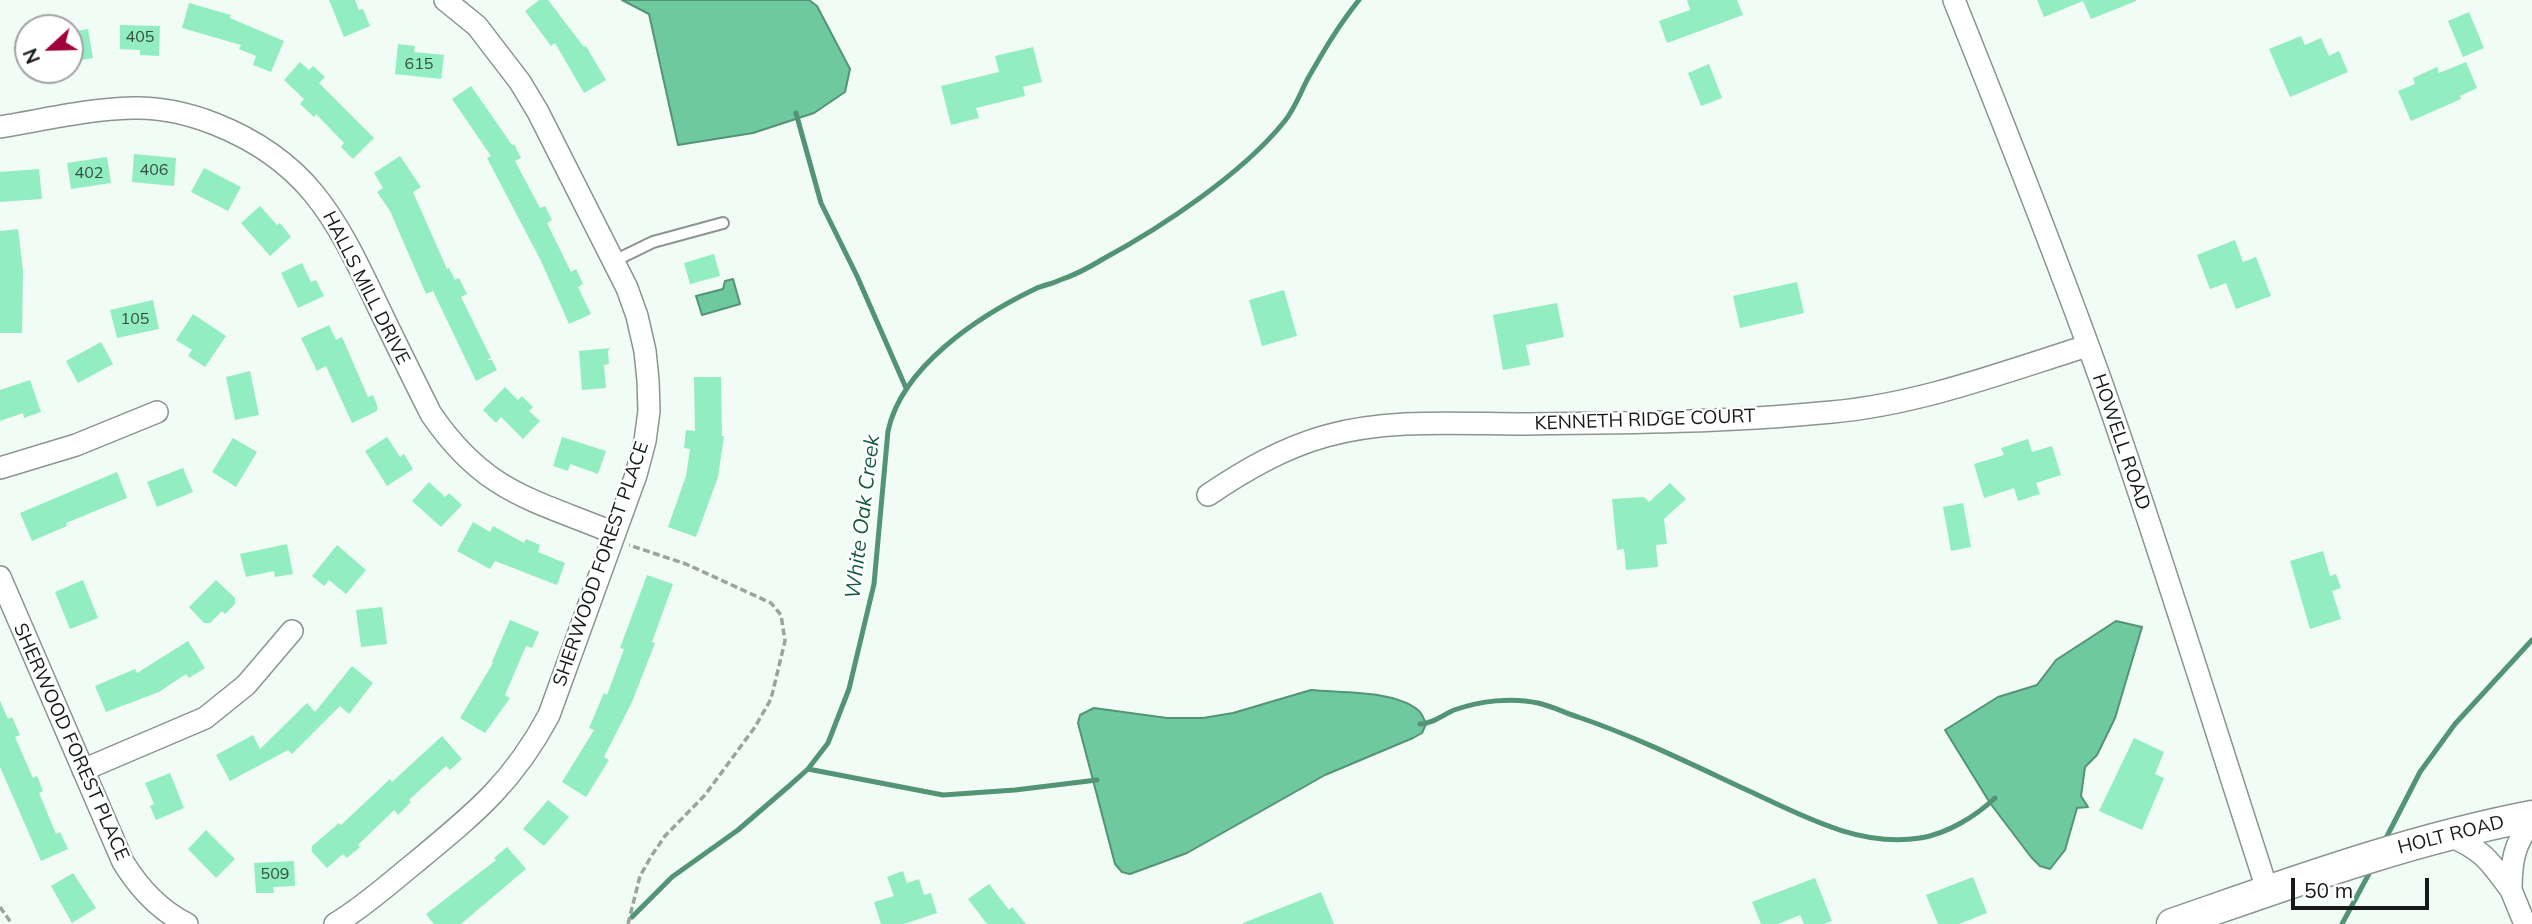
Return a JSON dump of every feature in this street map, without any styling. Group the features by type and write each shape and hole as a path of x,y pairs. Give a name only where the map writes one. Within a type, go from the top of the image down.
{"street":[{"name":"SHERWOOD FOREST PLACE","path":"335,924 368,902 476,812 500,788 524,757 549,715 636,475 649,411 645,351 637,316 614,261 520,82 477,26 445,0"},
{"name":"HOWELL ROAD","path":"1954,0 2087,346 2199,672 2268,892"},
{"name":"HALLS MILL DRIVE","path":"0,127 100,110 160,110 209,122 272,154 300,178 329,211 346,240 431,414 447,438 490,479 510,491 614,533"},
{"name":"KENNETH RIDGE COURT","path":"1208,495 1242,473 1298,445 1329,435 1362,429 1443,424 1619,423 1834,412 1880,406 1948,390 2087,346"},
{"path":"0,468 76,445 157,412"},
{"name":"SHERWOOD FOREST PLACE","path":"0,577 123,862 136,883 152,900 187,924"},
{"path":"83,770 205,718 246,685 292,631"},
{"name":"HOLT ROAD","path":"2172,924 2384,852 2448,835 2532,819"},
{"path":"2511,890 2514,849 2532,819"},
{"path":"2448,835 2486,855 2511,890 2525,924"}],"lane":[{"path":"614,261 653,242 723,223"}],"path":[{"path":"614,533 623,543 686,564 771,603 781,615 785,641 771,699 755,727 705,795 665,836 652,855 640,876 628,924"},
{"path":"0,907 12,924"}],"shaded area":[{"path":"622,0 809,0 817,6 850,69 845,92 814,113 753,133 678,145 649,14"},
{"path":"733,279 740,304 702,315 696,296 723,289 725,281"},
{"path":"2116,621 2142,627 2115,718 2097,755 2085,767 2081,796 2088,807 2077,808 2065,850 2050,869 2040,866 2031,857 1990,803 1945,730 1998,697 2037,685 2056,660"},
{"path":"1311,690 1395,699 1418,710 1426,724 1422,733 1413,738 1325,775 1187,853 1130,874 1122,872 1115,864 1078,723 1080,715 1094,708 1167,718 1203,718 1233,713"}],"building":[{"path":"329,0 355,0 359,10 363,9 370,26 344,37"},
{"path":"539,0 548,0 584,47 586,46 606,80 584,93 555,43 551,46 525,11"},
{"path":"1687,0 1737,0 1743,15 1667,43 1659,21 1690,10"},
{"path":"2037,0 2136,1 2091,19 2083,1 2044,17"},
{"path":"189,3 231,15 230,18 284,41 271,72 253,65 256,56 239,49 241,45 182,28"},
{"path":"2469,12 2484,48 2463,57 2448,21"},
{"path":"120,25 160,26 159,56 140,55 140,50 120,49"},
{"path":"88,29 93,58 84,60 84,30"},
{"path":"2301,36 2305,45 2321,38 2329,56 2339,51 2348,72 2290,97 2269,49"},
{"path":"398,44 415,46 414,52 444,55 441,79 395,74"},
{"path":"1033,47 1042,82 1023,87 1025,96 976,108 979,118 951,125 941,86 999,72 995,56"},
{"path":"300,62 309,70 313,66 325,77 319,83 374,138 353,159 341,147 344,143 316,114 314,117 300,104 304,99 284,80"},
{"path":"2466,62 2477,88 2460,96 2461,99 2411,121 2398,91 2415,84 2413,78 2437,67 2439,73"},
{"path":"1709,64 1722,98 1701,106 1688,73"},
{"path":"471,86 512,145 514,144 521,158 515,161 540,208 545,206 552,220 547,223 571,272 576,269 583,284 578,287 591,314 569,324 541,261 487,158 491,156 452,99"},
{"path":"134,154 176,158 174,186 132,182"},
{"path":"400,156 421,187 413,192 447,269 449,268 455,280 459,278 467,294 461,297 491,358 487,360 492,360 497,370 476,381 433,291 426,294 390,211 377,192 383,188 374,173"},
{"path":"107,157 111,183 71,189 67,163"},
{"path":"204,168 241,187 228,211 191,192"},
{"path":"39,169 42,199 0,202 0,172"},
{"path":"260,206 277,225 280,223 291,237 270,256 241,223"},
{"path":"18,229 23,271 22,333 0,333 0,231"},
{"path":"2235,240 2243,262 2256,257 2271,296 2236,309 2226,283 2210,289 2197,255"},
{"path":"714,254 720,276 690,284 684,263"},
{"path":"302,263 311,282 316,280 324,296 298,308 281,273"},
{"path":"1797,282 1804,313 1740,328 1733,296"},
{"path":"1284,290 1297,336 1262,346 1249,300"},
{"path":"153,300 159,329 117,338 110,310"},
{"path":"1557,303 1564,337 1526,345 1530,365 1503,370 1493,315"},
{"path":"193,314 226,336 205,367 188,356 192,350 176,340"},
{"path":"329,325 336,340 342,337 368,397 373,395 377,405 377,411 352,423 326,366 317,371 301,338"},
{"path":"101,342 113,364 78,383 66,361"},
{"path":"610,348 609,364 604,365 606,388 582,390 579,351"},
{"path":"250,371 259,415 235,420 226,377"},
{"path":"694,377 721,377 724,436 718,477 696,537 668,527 686,476 690,449 684,448 686,430 695,431"},
{"path":"30,380 41,412 24,418 23,413 0,421 0,390"},
{"path":"505,387 518,400 522,396 533,407 529,411 540,421 523,439 501,417 496,423 483,410"},
{"path":"387,437 400,457 404,454 413,469 387,486 365,451"},
{"path":"562,437 606,451 598,474 570,464 568,471 553,466"},
{"path":"233,438 257,452 236,487 212,472"},
{"path":"2028,439 2032,452 2052,446 2061,475 2036,483 2040,494 2018,501 2014,488 1984,498 1974,464 2004,455 2001,448"},
{"path":"183,468 193,492 157,507 147,482"},
{"path":"117,472 127,498 66,523 67,526 32,541 20,513"},
{"path":"429,482 445,497 449,493 462,505 441,527 412,501"},
{"path":"1670,483 1686,499 1664,519 1667,544 1656,545 1658,567 1626,570 1624,549 1617,550 1612,499 1644,497 1649,502"},
{"path":"1963,503 1971,547 1951,551 1943,507"},
{"path":"473,522 490,532 493,526 524,543 526,539 540,545 538,552 565,563 557,585 495,561 490,569 457,551"},
{"path":"287,544 293,574 275,577 274,571 246,577 240,554"},
{"path":"337,545 366,570 346,594 329,580 324,586 312,576"},
{"path":"2323,551 2330,576 2336,574 2341,588 2332,591 2341,619 2310,629 2290,561"},
{"path":"647,575 673,584 652,642 655,643 632,702 604,757 609,760 586,797 562,782 594,730 589,728 604,693 607,695 624,649 620,648"},
{"path":"83,580 98,618 70,629 55,592"},
{"path":"216,580 235,598 235,604 225,614 222,611 210,623 204,623 189,607"},
{"path":"382,607 387,644 361,647 356,610"},
{"path":"510,620 539,632 532,648 526,646 505,695 510,698 485,733 460,718 493,663"},
{"path":"188,641 205,668 189,678 186,674 159,692 106,712 95,686 135,669 137,673"},
{"path":"352,666 373,683 349,714 340,706 292,754 288,750 230,781 216,755 253,735 260,749 307,703 315,712"},
{"path":"0,701 8,719 12,717 20,735 15,737 33,778 37,776 43,791 39,793 56,834 60,832 68,849 41,861 0,767"},
{"path":"442,736 462,759 450,770 446,766 409,800 411,802 398,815 394,810 347,858 343,854 327,868 312,852 312,846 339,823 341,825 390,779 392,782"},
{"path":"2134,738 2164,752 2155,774 2164,778 2142,830 2099,811"},
{"path":"170,773 184,808 156,820 150,806 154,804 145,783"},
{"path":"548,800 569,817 544,846 523,829"},
{"path":"206,830 235,859 216,878 188,849"},
{"path":"507,847 526,869 461,924 434,924 426,914 496,860 494,858"},
{"path":"294,861 295,886 273,887 274,893 256,893 254,863"},
{"path":"903,871 907,883 919,879 924,895 931,893 937,913 904,924 881,924 874,902 894,896 887,877"},
{"path":"73,873 96,908 72,923 51,886"},
{"path":"1973,877 1987,913 1959,924 1938,924 1926,895"},
{"path":"1815,878 1832,921 1824,924 1804,924 1800,915 1778,924 1761,924 1752,902"},
{"path":"989,884 1009,910 1012,907 1026,924 987,924 968,899"},
{"path":"1321,892 1334,924 1243,924 1243,923"}],"waterway":[{"name":"White Oak Creek","path":"632,917 672,877 738,830 789,786 808,769 828,743 849,689 874,584 888,431 896,407 909,385 946,346 990,313 1035,289 1082,271 1126,246 1224,180 1267,142 1288,117 1325,49 1359,0"},
{"path":"796,113 821,203 857,276 906,388"},
{"path":"2384,842 2420,772 2455,724 2532,640"},
{"path":"1420,724 1433,721 1454,710 1485,702 1518,700 1543,704 1643,742 1810,819 1853,834 1875,838 1898,840 1940,833 1970,818 1995,798"},
{"path":"808,769 943,795 1097,780"},
{"path":"2342,924 2371,870"}]}
